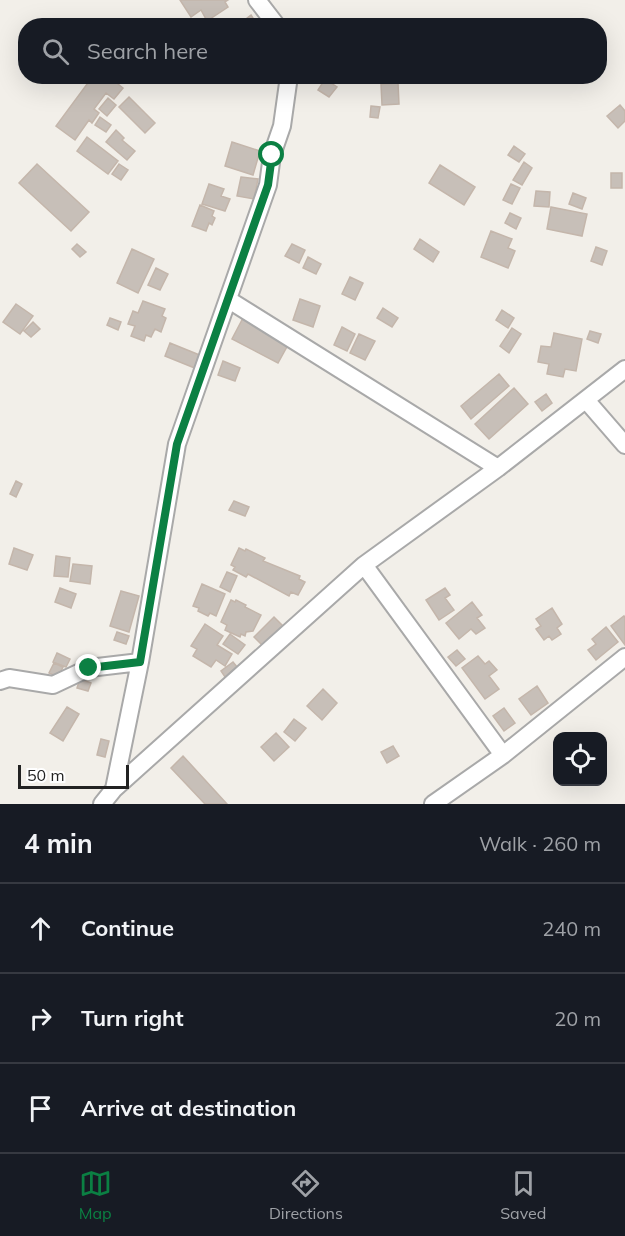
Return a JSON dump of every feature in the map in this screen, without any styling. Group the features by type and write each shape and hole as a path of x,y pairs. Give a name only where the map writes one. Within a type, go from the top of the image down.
{"street":[{"path":"257,0 272,18"},
{"path":"114,789 140,662 177,444 268,185 272,155 282,126 288,84"},
{"path":"229,300 498,468"},
{"path":"102,804 114,789 364,565 498,468 625,369"},
{"path":"586,400 625,445"},
{"path":"364,565 502,755"},
{"path":"433,804 502,755 625,657"},
{"path":"0,681 9,678 53,685 89,668 140,662"}],"building":[{"path":"180,0 228,0 225,2 228,7 212,18 205,18 201,10 191,17"},
{"path":"87,84 118,84 123,88 114,99 106,93 94,109 99,113 92,123 89,120 75,140 56,126"},
{"path":"322,84 332,84 337,87 329,97 318,90"},
{"path":"381,84 398,84 399,104 382,105"},
{"path":"129,97 155,123 145,133 119,107"},
{"path":"108,98 116,105 107,116 99,109"},
{"path":"620,105 625,111 625,121 618,128 607,116"},
{"path":"371,106 380,107 378,118 370,117"},
{"path":"100,117 111,125 106,132 95,125"},
{"path":"116,130 124,138 122,140 135,151 127,160 106,142"},
{"path":"87,137 118,161 108,174 77,151"},
{"path":"232,142 260,151 253,175 225,166"},
{"path":"514,146 525,154 519,162 508,155"},
{"path":"524,162 532,168 522,185 513,180"},
{"path":"37,164 89,212 71,231 19,183"},
{"path":"119,164 128,170 121,180 112,174"},
{"path":"440,165 475,187 464,205 429,183"},
{"path":"611,173 622,173 622,188 611,188"},
{"path":"241,177 258,179 254,199 237,196"},
{"path":"209,184 224,189 221,196 230,199 225,211 202,204"},
{"path":"511,184 520,188 512,204 503,200"},
{"path":"536,191 550,192 549,207 534,206"},
{"path":"573,193 586,198 582,209 569,204"},
{"path":"200,205 214,211 212,216 215,218 212,225 209,223 206,231 192,226"},
{"path":"551,207 587,214 582,236 547,229"},
{"path":"510,213 521,218 516,229 505,223"},
{"path":"491,231 512,239 508,248 515,251 508,268 481,257"},
{"path":"420,239 439,252 433,262 414,249"},
{"path":"77,244 86,252 80,257 72,249"},
{"path":"292,244 305,250 299,263 285,256"},
{"path":"596,247 607,251 602,265 591,261"},
{"path":"132,249 154,259 138,293 117,283"},
{"path":"308,257 321,264 316,274 303,268"},
{"path":"156,268 168,274 160,290 148,285"},
{"path":"350,277 363,283 355,300 342,294"},
{"path":"300,299 320,306 313,327 293,320"},
{"path":"143,301 165,309 162,316 166,318 161,332 155,329 151,337 146,335 144,341 131,336 135,326 128,324 133,311 138,313"},
{"path":"16,304 33,316 20,334 3,322"},
{"path":"383,308 398,318 392,327 377,318"},
{"path":"502,310 514,318 508,328 496,320"},
{"path":"110,318 121,322 118,330 107,325"},
{"path":"243,318 289,343 278,363 232,339"},
{"path":"33,322 40,329 31,337 24,331"},
{"path":"342,327 355,334 347,351 334,345"},
{"path":"512,328 521,334 509,353 500,346"},
{"path":"590,331 601,334 598,343 587,339"},
{"path":"554,333 582,339 576,371 565,369 563,377 547,374 549,364 538,362 541,346 551,347"},
{"path":"359,334 375,341 365,360 350,353"},
{"path":"170,343 202,356 197,369 165,356"},
{"path":"223,361 240,368 235,381 218,375"},
{"path":"499,374 509,386 471,419 461,406"},
{"path":"514,388 528,404 489,439 475,424"},
{"path":"546,394 552,403 542,411 535,402"},
{"path":"16,481 22,484 16,497 10,494"},
{"path":"234,501 249,507 245,516 229,510"},
{"path":"14,548 33,555 27,570 9,564"},
{"path":"239,548 245,551 246,549 265,558 263,561 300,576 299,579 305,582 298,595 291,592 289,596 248,574 246,577 233,570 235,567 231,565"},
{"path":"56,556 70,558 68,577 54,576"},
{"path":"73,564 92,566 90,584 70,581"},
{"path":"227,572 237,576 230,592 220,587"},
{"path":"202,584 225,594 216,616 210,613 208,616 193,606"},
{"path":"60,588 76,594 71,608 55,602"},
{"path":"445,588 450,595 445,598 454,610 439,620 426,600"},
{"path":"121,591 139,596 129,632 110,626"},
{"path":"231,600 246,605 245,607 261,615 253,631 246,632 245,636 241,634 240,637 225,630 227,625 221,622"},
{"path":"472,602 482,615 477,618 485,628 476,634 471,629 459,639 446,623"},
{"path":"552,608 562,624 557,628 561,634 552,640 549,636 544,640 536,629 541,626 536,619"},
{"path":"624,616 625,618 625,645 611,626"},
{"path":"274,617 284,627 264,647 254,637"},
{"path":"205,624 223,636 217,645 232,654 225,666 216,660 211,667 193,656 197,649 191,646"},
{"path":"606,627 618,642 596,660 588,650 596,644 592,639"},
{"path":"117,632 129,636 126,644 114,640"},
{"path":"230,634 245,645 238,654 223,644"},
{"path":"457,650 465,659 456,666 448,657"},
{"path":"57,653 70,659 66,667 53,662"},
{"path":"478,656 485,664 489,661 497,670 489,676 499,689 485,699 462,668"},
{"path":"233,662 237,667 225,677 221,671"},
{"path":"54,663 63,667 58,677 49,673"},
{"path":"80,679 91,683 88,691 77,688"},
{"path":"537,686 548,703 531,715 519,699"},
{"path":"323,689 337,703 322,720 307,706"},
{"path":"67,707 79,714 63,741 50,733"},
{"path":"504,708 515,723 504,731 493,716"},
{"path":"294,719 306,728 295,741 284,732"},
{"path":"276,733 289,747 274,761 261,747"},
{"path":"101,739 109,741 105,757 97,755"},
{"path":"393,746 399,756 387,763 381,752"},
{"path":"183,756 227,804 205,804 171,768"}],"route":[{"path":"89,668 140,662 177,444 268,185 272,155"}]}
